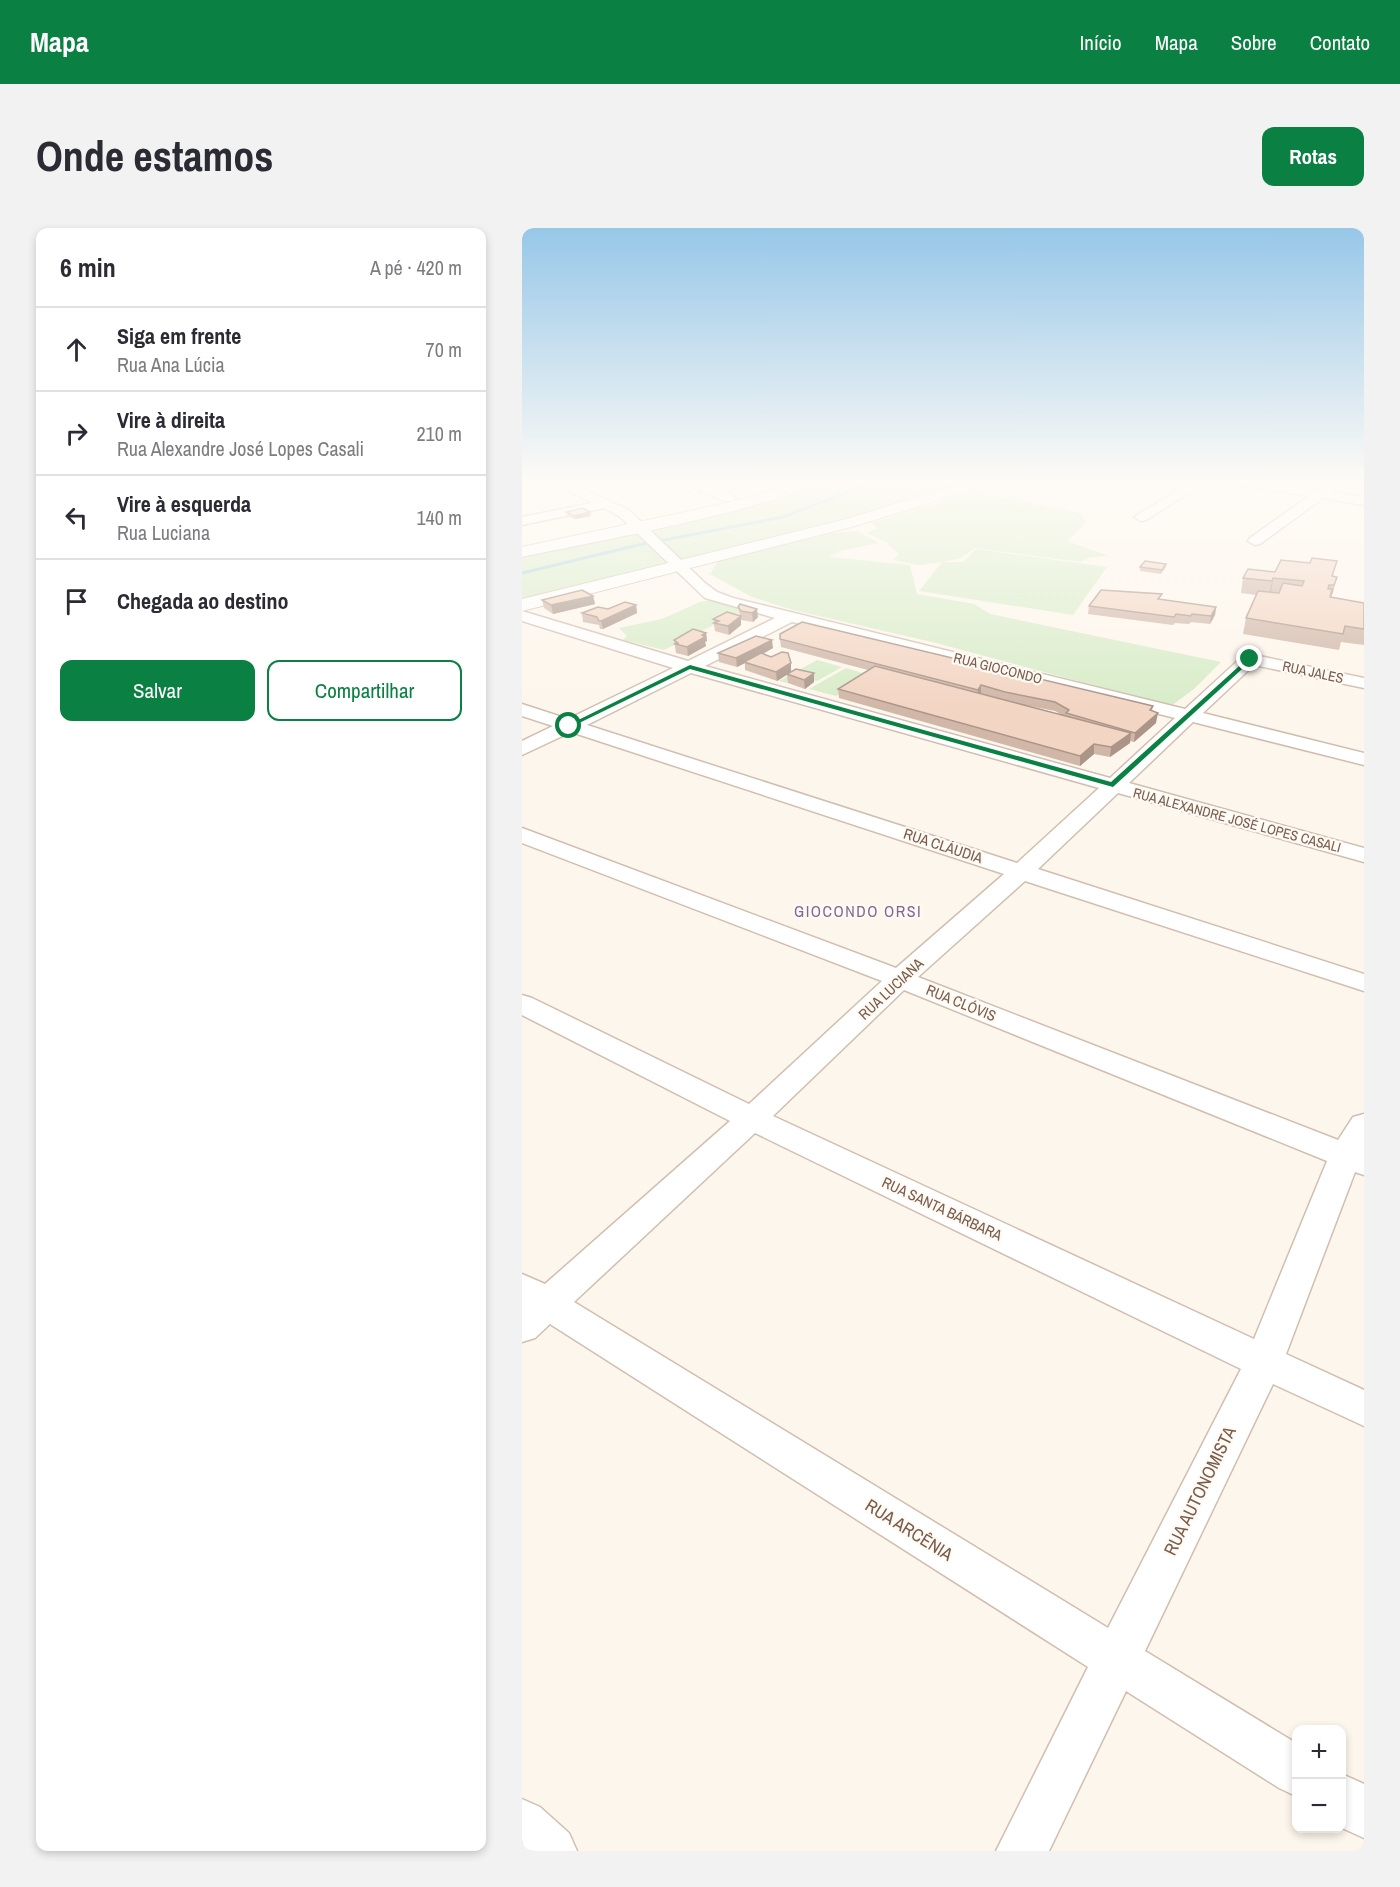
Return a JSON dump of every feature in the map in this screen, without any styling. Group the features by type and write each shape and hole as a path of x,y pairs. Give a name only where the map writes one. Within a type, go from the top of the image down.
{"main road":[{"path":"522,605 714,556"}],"street":[{"name":"RUA GIOCONDO","path":"668,556 711,595 1364,759"},
{"name":"RUA ALEXANDRE JOSÉ LOPES CASALI","path":"522,616 690,667 1364,855"},
{"path":"522,749 792,616"},
{"name":"RUA LUCIANA","path":"530,1306 752,1119 900,979 1021,872 1250,659 1263,661"},
{"name":"RUA JALES","path":"1263,661 1364,683"},
{"name":"RUA CLÁUDIA","path":"522,710 1364,983"},
{"name":"RUA CLÓVIS","path":"522,835 900,979 1355,1159"},
{"name":"RUA SANTA BÁRBARA","path":"522,1004 752,1119 1364,1409"},
{"name":"RUA AUTONOMISTA","path":"1023,1851 1264,1362 1355,1159 1364,1125"},
{"name":"RUA ARCÊNIA","path":"530,1306 1117,1659 1292,1768"},
{"path":"1346,1802 1364,1814"},
{"path":"522,1826 551,1851"}],"green space":[{"path":"523,556 706,556 522,602"},
{"path":"739,556 831,556 829,557 910,565 917,594 974,604 990,614 1221,662 1194,689 1171,706 936,643 793,610 752,597 710,574 718,561"},
{"path":"897,556 964,556 943,562 963,562 969,556 1025,556 1107,567 1073,615 919,591 942,562 919,565 893,560"},
{"path":"1033,556 1109,556 1091,557 1080,562"},
{"path":"711,600 744,610 664,650 623,640 627,636 619,628 662,619 700,602"},
{"path":"817,660 842,667 817,681 797,677 787,683 779,681"},
{"path":"846,668 869,675 836,696 809,689"}],"building":[{"path":"1312,558 1337,561 1332,576 1337,577 1334,585 1329,585 1328,589 1332,589 1330,597 1364,603 1364,629 1345,626 1343,634 1246,618 1258,591 1279,593 1283,583 1302,586 1304,581 1243,578 1248,569 1275,572 1281,560 1310,563"},
{"path":"1145,561 1166,564 1162,570 1140,567"},
{"path":"582,590 593,596 551,605 542,600"},
{"path":"1101,590 1162,594 1158,599 1216,607 1211,616 1176,614 1174,617 1089,606"},
{"path":"625,602 636,605 601,621 597,617 582,613 598,607 608,609"},
{"path":"740,604 757,609 752,613 741,611 738,607"},
{"path":"727,612 741,616 728,626 714,623 719,621 713,619"},
{"path":"802,622 1153,706 1150,710 1158,713 1135,733 1066,713 1069,710 1055,702 981,685 978,690 780,639 780,634"},
{"path":"693,629 706,633 702,635 705,637 687,647 675,644 678,643 674,640"},
{"path":"756,636 772,640 736,658 718,653"},
{"path":"782,652 788,653 791,663 776,672 744,662 761,653 771,657"},
{"path":"875,666 1131,733 1111,747 1094,744 1080,756 838,689"},
{"path":"796,669 814,673 804,680 787,674"}],"waterway":[{"path":"522,573 594,556"}],"district":[{"name":"GIOCONDO ORSI","path":"858,911"}],"route":[{"path":"569,726 690,667 1113,785 1250,659"}]}
